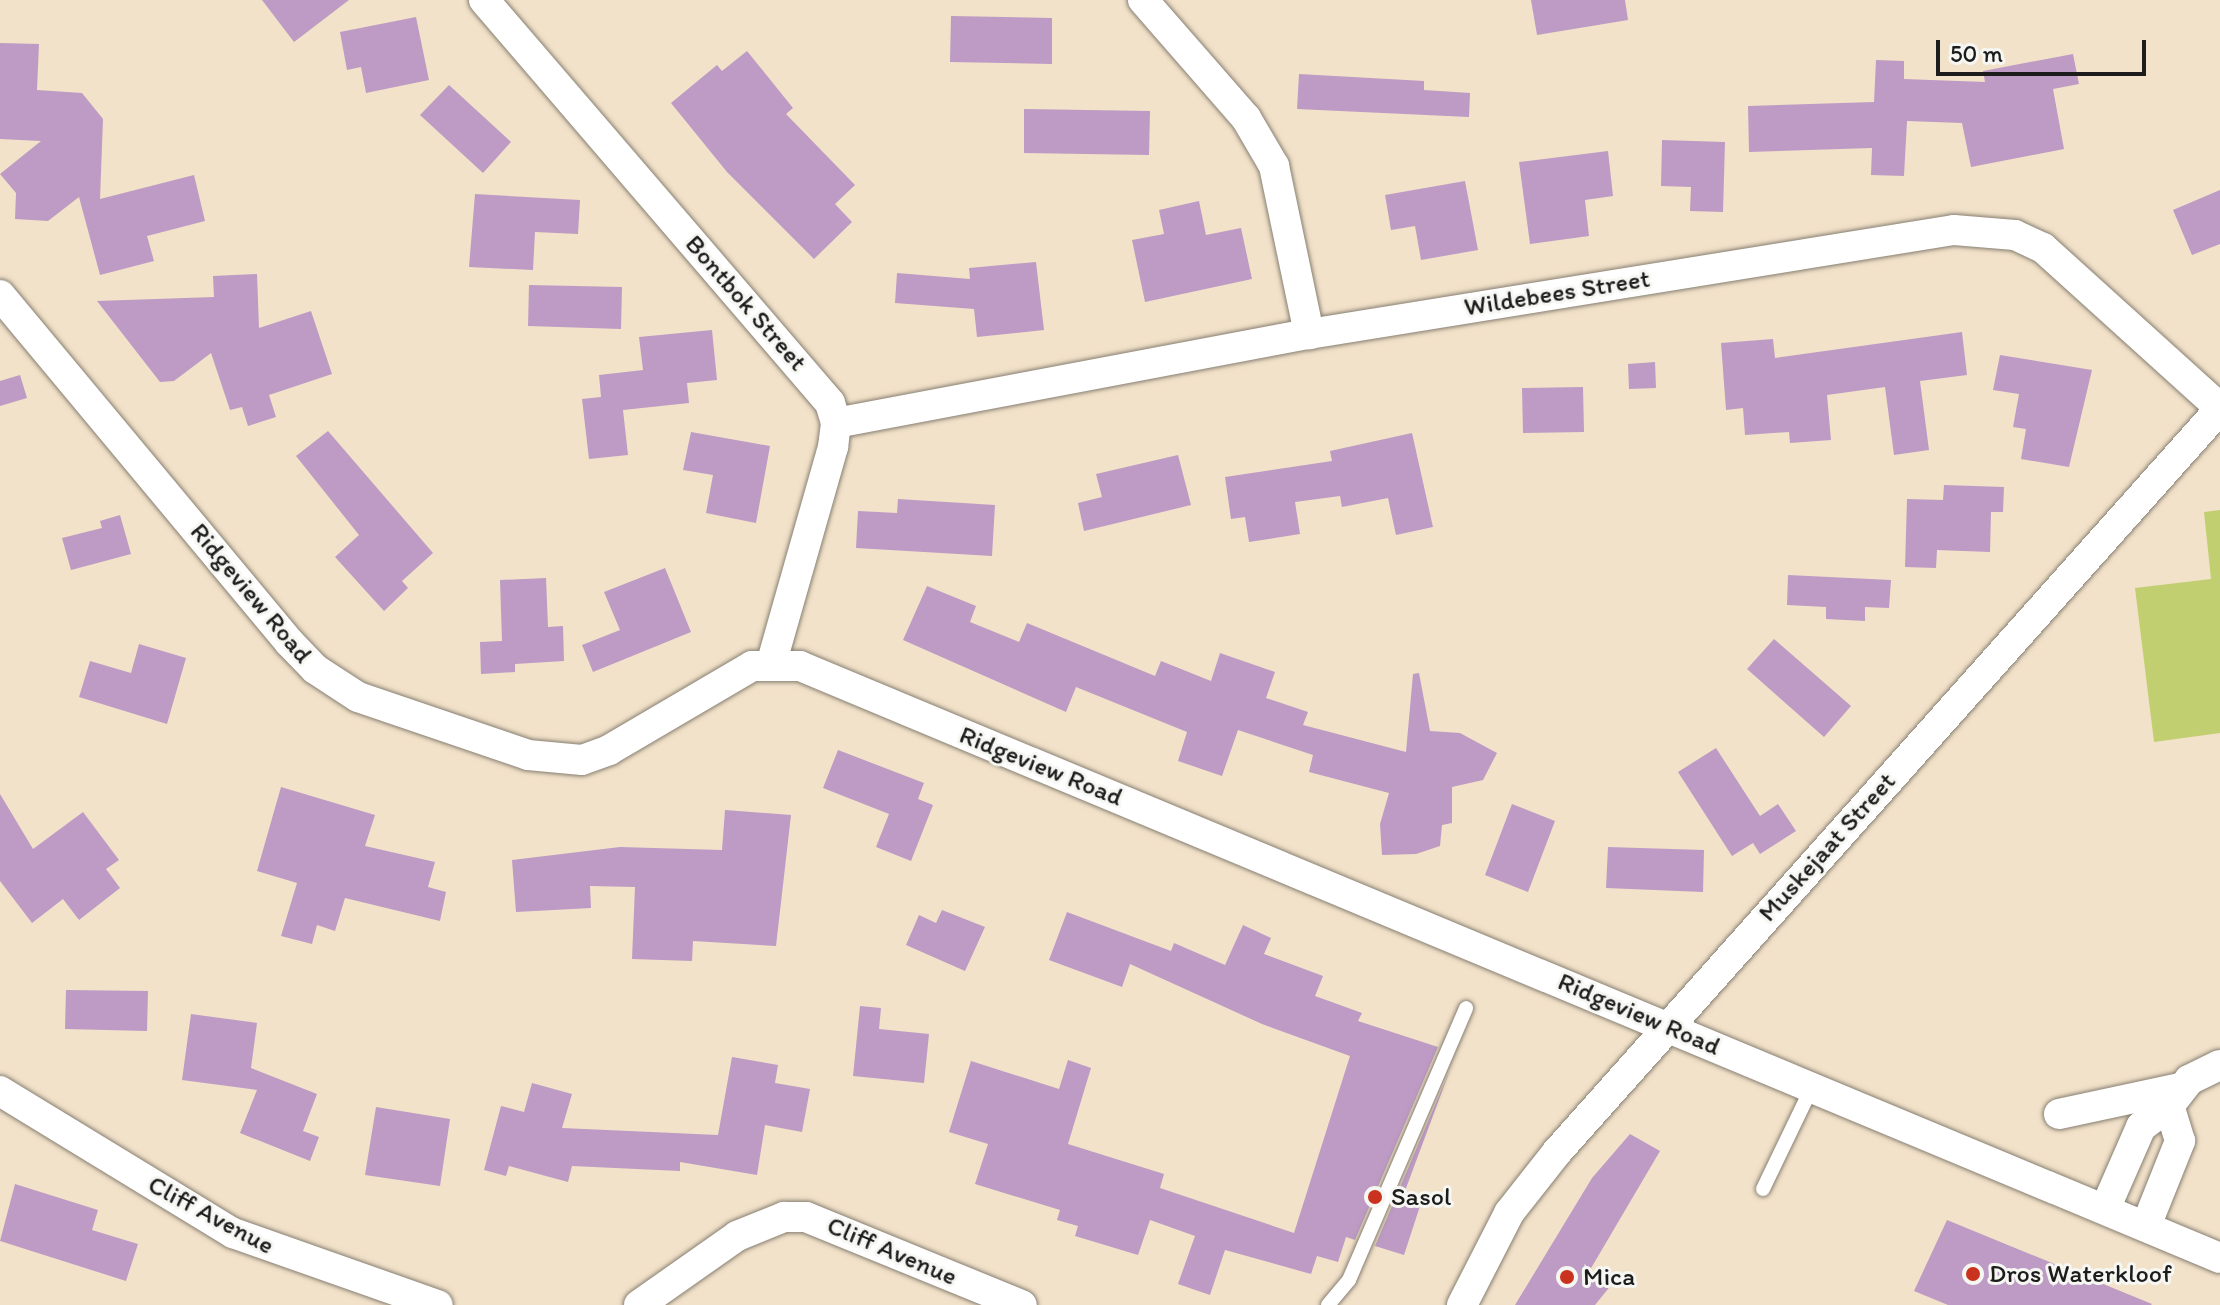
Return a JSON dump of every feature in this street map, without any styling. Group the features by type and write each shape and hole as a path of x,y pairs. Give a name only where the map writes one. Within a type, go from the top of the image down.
{"street":[{"name":"Bontbok Street","path":"484,0 818,387 836,423"},
{"path":"1143,0 1246,118 1274,166 1309,334"},
{"name":"Wildebees Street","path":"836,423 1309,334 1914,234 1983,230 2015,235 2043,248 2220,408"},
{"name":"Ridgeview Road","path":"0,295 289,642 315,669 358,697 528,755 582,760 619,745 731,676 771,664 800,666 1666,1027 1813,1084 2220,1258"},
{"name":"Muskejaat Street","path":"1462,1305 1509,1213 1666,1027 2220,408"},
{"path":"771,664 836,423"},
{"path":"2105,1209 2141,1127 2175,1097 2220,1065"},
{"name":"Cliff Avenue","path":"0,1091 233,1233 438,1305"},
{"path":"2059,1114 2175,1097"},
{"path":"2146,1226 2180,1141 2175,1097"},
{"name":"Cliff Avenue","path":"639,1305 737,1236 784,1217 806,1217 1022,1305"}],"lane":[{"path":"1328,1305 1349,1280 1466,1008"},
{"path":"1763,1189 1813,1084"}],"green space":[{"path":"2220,510 2220,733 2154,742 2135,588 2211,579 2204,512"}],"building":[{"path":"262,0 349,0 294,42"},
{"path":"1531,0 1625,0 1628,20 1537,35"},
{"path":"951,16 1052,18 1052,64 950,62"},
{"path":"416,17 429,80 366,93 361,67 347,70 340,32"},
{"path":"0,43 39,44 37,90 82,93 103,119 100,199 194,175 205,221 147,236 154,261 100,275 79,197 48,221 15,219 16,193 0,174 41,141 0,139"},
{"path":"747,51 793,108 786,114 855,185 835,204 852,222 814,259 727,172 671,103 717,65 722,71"},
{"path":"2073,54 2079,84 2053,89 2064,149 1971,167 1962,123 1907,121 1904,176 1871,175 1872,148 1749,152 1748,106 1874,102 1876,60 1904,61 1904,79 1985,82 1983,71"},
{"path":"1299,74 1424,81 1424,90 1470,93 1469,117 1297,109"},
{"path":"449,85 511,142 483,173 420,115"},
{"path":"1024,109 1150,111 1149,155 1024,153"},
{"path":"1662,140 1725,142 1723,212 1690,211 1691,187 1661,186"},
{"path":"1608,151 1613,196 1585,200 1589,236 1530,244 1519,162"},
{"path":"1465,181 1478,250 1421,260 1415,226 1391,230 1385,195"},
{"path":"2220,190 2220,244 2192,255 2173,210"},
{"path":"475,194 580,200 578,234 535,232 533,270 469,267"},
{"path":"1199,201 1206,235 1241,228 1252,279 1145,302 1132,240 1164,234 1159,210"},
{"path":"1036,262 1044,330 977,337 974,309 895,303 897,273 970,279 969,268"},
{"path":"257,274 259,328 311,311 332,374 269,395 276,417 248,426 242,407 230,410 211,353 174,381 160,382 97,301 214,297 213,276"},
{"path":"529,285 622,287 621,329 528,326"},
{"path":"712,330 717,380 687,383 689,403 623,410 628,455 589,459 582,399 601,397 599,375 643,370 639,337"},
{"path":"1962,332 1967,375 1920,381 1929,450 1894,455 1885,387 1827,395 1831,440 1790,443 1789,432 1745,435 1743,408 1726,410 1721,343 1773,339 1775,358"},
{"path":"2000,355 2092,370 2069,467 2021,459 2026,429 2013,427 2019,394 1993,390"},
{"path":"1655,362 1656,388 1629,389 1628,364"},
{"path":"20,375 27,398 0,406 0,381"},
{"path":"1583,387 1584,432 1523,433 1522,388"},
{"path":"328,431 433,553 402,581 408,588 384,611 335,557 359,535 296,456"},
{"path":"691,432 770,446 756,523 706,513 713,475 683,470"},
{"path":"1412,433 1433,527 1396,535 1388,498 1342,507 1340,496 1295,502 1300,534 1249,542 1245,517 1231,519 1225,477 1332,461 1330,451"},
{"path":"1178,455 1191,505 1084,531 1078,503 1102,497 1096,474"},
{"path":"1944,485 2004,487 2003,512 1991,512 1990,552 1937,550 1936,568 1905,567 1907,499 1943,500"},
{"path":"898,499 995,505 992,556 856,548 858,511 897,513"},
{"path":"120,515 131,554 71,570 62,538 102,528 100,521"},
{"path":"665,568 691,632 593,672 582,645 620,630 604,592"},
{"path":"1788,575 1891,580 1889,608 1865,607 1865,621 1826,619 1826,607 1787,605"},
{"path":"546,578 548,627 563,626 564,661 515,664 515,672 481,674 480,642 502,641 500,580"},
{"path":"927,586 976,606 970,622 1019,642 1027,623 1155,676 1161,661 1211,681 1220,653 1275,672 1266,698 1308,712 1303,725 1406,752 1413,674 1419,673 1430,731 1460,733 1497,753 1483,780 1452,787 1452,823 1442,825 1440,846 1416,854 1382,855 1380,824 1389,793 1309,772 1313,755 1238,730 1222,776 1178,761 1187,732 1076,687 1066,712 903,640"},
{"path":"1774,639 1851,706 1824,737 1747,669"},
{"path":"139,644 186,658 167,724 79,697 90,661 131,673"},
{"path":"1716,748 1760,816 1778,804 1796,831 1760,854 1753,843 1732,856 1678,772"},
{"path":"838,750 924,783 918,799 933,805 911,861 876,847 889,814 823,788"},
{"path":"281,787 375,815 365,846 435,862 428,887 446,892 440,921 345,898 335,931 317,925 312,944 281,936 297,883 257,871"},
{"path":"0,794 33,849 83,812 119,860 106,869 120,888 79,920 63,899 32,923 0,881"},
{"path":"1512,804 1555,821 1528,892 1485,875"},
{"path":"725,810 791,815 776,946 693,941 692,961 632,959 635,887 590,886 591,908 516,912 512,860 620,847 722,850"},
{"path":"1608,847 1704,850 1703,892 1606,888"},
{"path":"942,910 985,927 965,971 906,945 919,915 936,923"},
{"path":"1067,912 1171,951 1174,943 1225,965 1243,925 1271,938 1264,954 1323,976 1315,996 1362,1013 1358,1021 1438,1047 1355,1240 1346,1237 1338,1262 1317,1256 1311,1274 1225,1250 1210,1295 1178,1284 1195,1236 1150,1220 1138,1255 1075,1236 1078,1226 1057,1220 1060,1210 975,1184 988,1144 949,1132 971,1061 1059,1089 1068,1060 1091,1068 1068,1144 1164,1174 1160,1188 1294,1233 1350,1056 1262,1024 1130,964 1122,987 1049,960"},
{"path":"66,990 148,991 147,1031 65,1029"},
{"path":"860,1006 881,1008 879,1029 929,1034 924,1083 853,1076"},
{"path":"191,1014 257,1023 251,1068 317,1094 303,1131 319,1137 310,1161 240,1133 257,1090 182,1080"},
{"path":"732,1057 778,1065 775,1083 810,1089 802,1132 765,1125 757,1175 680,1162 680,1171 572,1166 568,1182 509,1166 506,1176 484,1170 501,1106 524,1112 532,1083 572,1094 562,1128 718,1135"},
{"path":"1450,1070 1405,1191 1423,1197 1404,1255 1375,1246"},
{"path":"376,1107 450,1119 440,1186 365,1175"},
{"path":"1630,1134 1660,1151 1587,1275 1612,1284 1595,1305 1515,1305 1592,1178"},
{"path":"15,1184 98,1210 92,1230 138,1244 126,1281 0,1241"},
{"path":"1947,1220 2152,1304 1948,1305 1914,1291"}],"place":[{"name":"Sasol","path":"1375,1197"},
{"name":"Dros Waterkloof","path":"1973,1274"},
{"name":"Mica","path":"1567,1277"}]}
